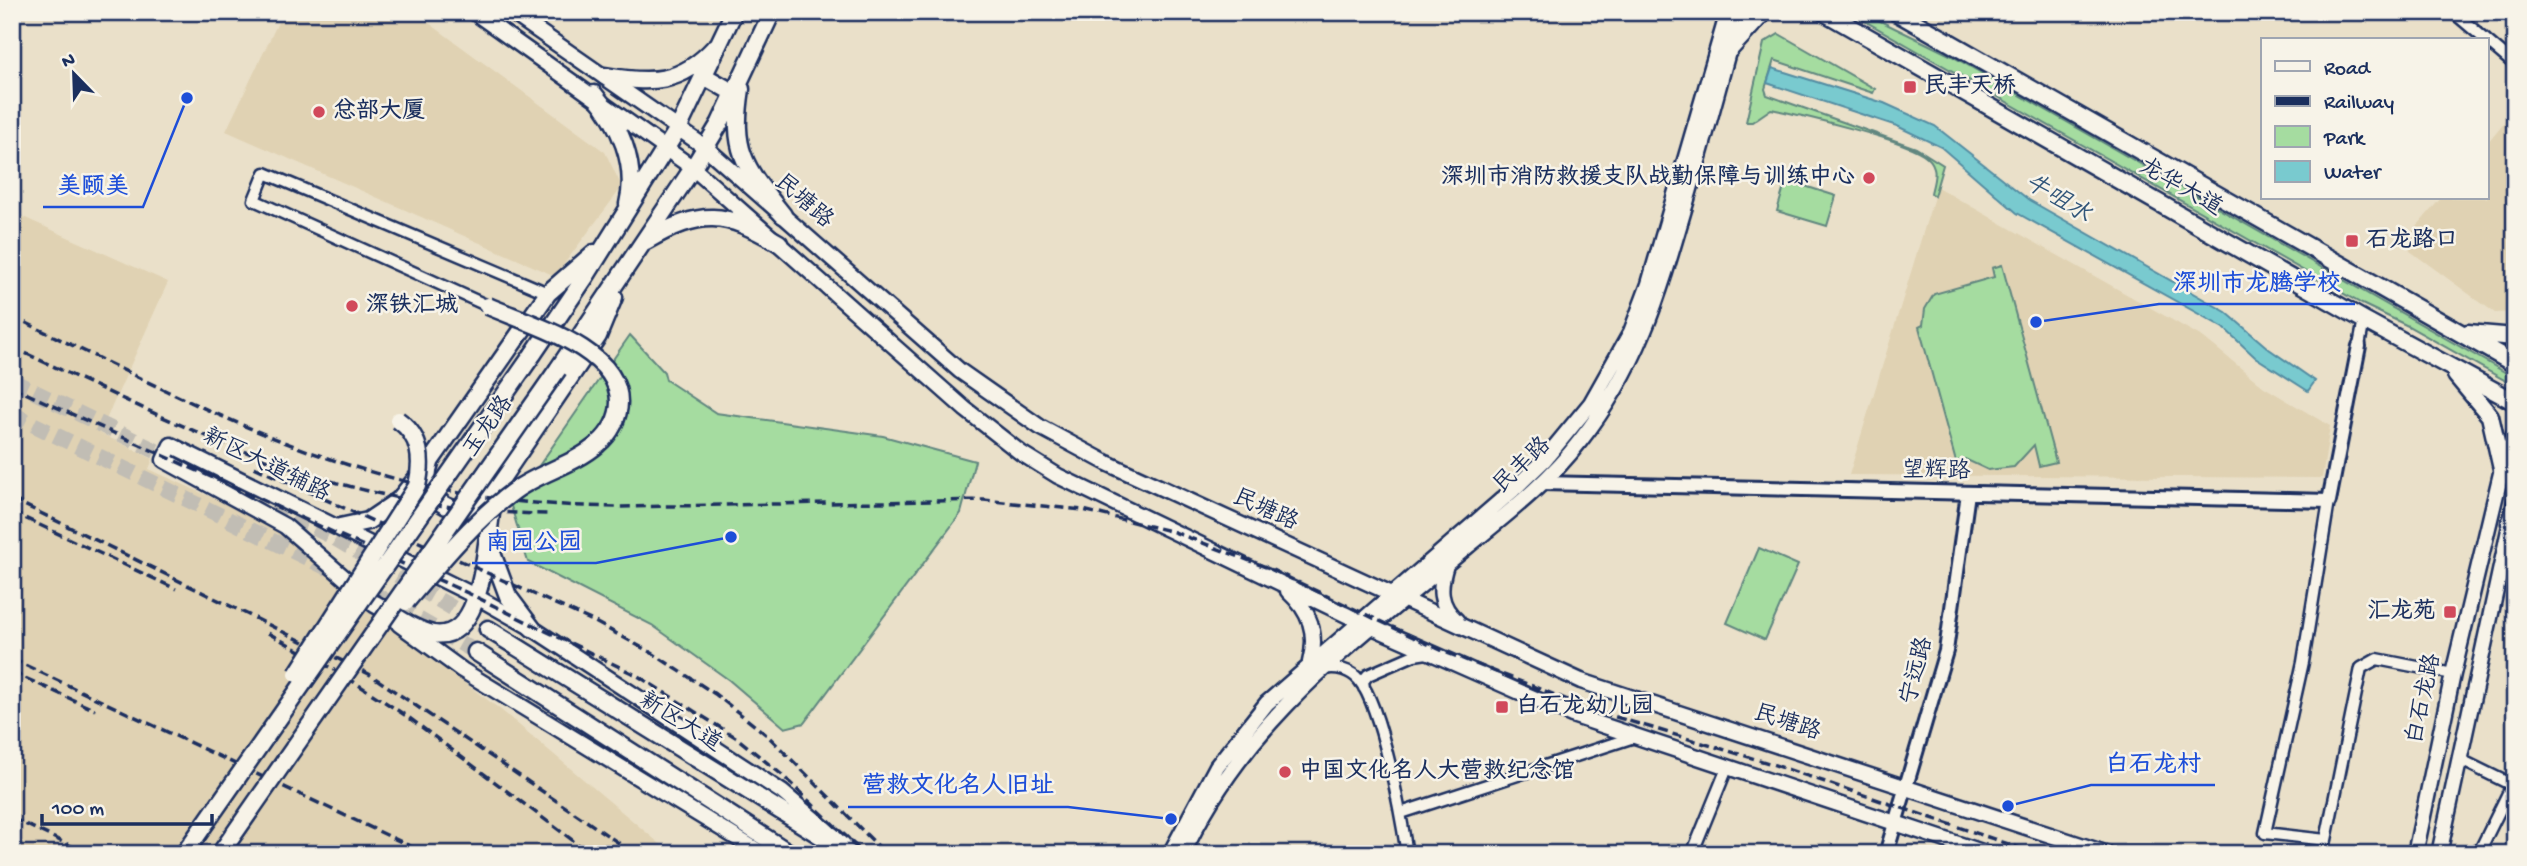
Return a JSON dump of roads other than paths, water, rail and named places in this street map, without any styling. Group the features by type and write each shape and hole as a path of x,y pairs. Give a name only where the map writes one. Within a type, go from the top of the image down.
{"main road":[{"name":"民塘路","path":"474,12 594,94 693,168 965,409 1021,453 1097,496 1365,624 1572,715 1988,854"},
{"name":"民塘路","path":"511,12 705,147 960,371 1040,427 1149,485 1399,596 1581,681 2108,854"},
{"name":"玉龙路","path":"184,854 586,276 679,127 734,12"},
{"name":"玉龙路","path":"220,854 558,369 693,168 734,93 772,12"},
{"path":"1729,50 1764,12"},
{"name":"龙华大道","path":"1824,12 2364,320 2515,402"},
{"name":"龙华大道","path":"1896,12 2515,364"},
{"name":"民丰路","path":"1399,596 1446,565 1542,483 1601,413 1644,337 1656,307 1729,50 1730,14"},
{"name":"民丰路","path":"1170,854 1202,790 1234,742 1267,703 1399,596 1544,460 1591,403 1609,375 1649,285 1730,14"},
{"path":"605,76 647,81 673,78 698,63 722,40"},
{"path":"744,67 737,118 739,148 752,176 783,215"},
{"path":"704,76 734,93"},
{"path":"594,94 616,122 624,143 630,176 630,203 660,216"},
{"path":"641,244 665,230 709,217 731,219 779,243"},
{"path":"340,527 368,521 399,500 432,459 548,293 604,244"},
{"path":"432,459 428,468 429,487 439,503 447,508 466,511 476,509 496,491 598,336 627,265"},
{"path":"332,694 422,583 477,524 522,486 592,449 608,433 617,416 617,388 609,372 597,358 580,347 488,306"},
{"path":"2460,331 2515,337"},
{"path":"2435,358 2460,379 2490,416 2502,470"},
{"path":"242,772 285,692 417,486 420,453 411,432 398,420"},
{"name":"白石龙路","path":"2415,854 2453,674 2502,470 2515,433"},
{"name":"新区大道辅路","path":"763,854 462,670 375,604 285,526 164,460 171,445 340,527 532,628 782,792 852,854"},
{"path":"375,604 420,631 439,635 459,628 477,597 496,491"},
{"name":"白石龙路","path":"2439,854 2515,502"},
{"path":"488,531 492,559 502,583 532,628"},
{"path":"1446,565 1440,590 1443,603 1454,619 1469,630"},
{"path":"1279,582 1298,600 1311,622 1315,646 1314,667"},
{"name":"新区大道","path":"488,629 852,854"},
{"path":"476,652 791,854"},
{"name":"民丰路","path":"1183,854 1233,766 1314,667"}],"street":[{"path":"2453,12 2483,38"},
{"path":"2488,43 2515,65"},
{"path":"556,68 568,52"},
{"path":"488,306 254,200 265,173 548,293"},
{"path":"2364,320 2329,501 2303,662 2265,833 2326,839 2361,668 2377,659 2453,674"},
{"name":"望辉路","path":"1542,483 2329,501"},
{"name":"宁远路","path":"1886,854 1946,651 1968,493"},
{"path":"1407,854 1389,761 1363,681 1368,675 1414,655 1432,653"},
{"path":"1314,667 1331,667 1348,672 1357,678 1364,689"},
{"path":"1401,813 1634,737"},
{"path":"2459,759 2513,782 2478,854"},
{"path":"1692,854 1727,768"}],"water":[{"path":"1772,68 1884,103 1935,126 2029,200 2226,312 2269,349 2315,381 2308,391 2255,357 2224,328 2017,213 1941,147 1897,126 1767,83"}],"tunnel":[{"path":"12,381 333,537 488,629"},
{"path":"12,414 334,571"},
{"path":"356,584 476,652"}],"railway":[{"path":"12,316 169,392 275,438 329,459 440,489 530,503 620,507 984,500 1083,510 1174,532 1266,567 1445,652 1596,711 1772,764 2038,854"},
{"path":"12,347 207,436 336,482 403,499 474,510 548,514"},
{"path":"12,387 472,595 638,676 737,738 781,774 864,854"},
{"path":"254,467 595,622 652,653 715,694 768,736 886,854"},
{"path":"12,499 369,674 635,854"},
{"path":"12,512 176,589"},
{"path":"268,633 340,673 408,717 591,854"},
{"path":"12,659 427,854"},
{"path":"12,672 95,710"},
{"path":"12,818 88,854"}],"place":[{"name":"民丰天桥","path":"1910,87"},
{"name":"美颐美","path":"187,98"},
{"name":"总部大厦","path":"319,112"},
{"name":"深圳市消防救援支队战勤保障与训练中心","path":"1869,178"},
{"name":"石龙路口","path":"2352,241"},
{"name":"深铁汇城","path":"352,306"},
{"name":"深圳市龙腾学校","path":"2036,322"},
{"name":"南园公园","path":"731,537"},
{"name":"汇龙苑","path":"2450,612"},
{"name":"白石龙幼儿园","path":"1502,707"},
{"name":"中国文化名人大营救纪念馆","path":"1285,772"},
{"name":"白石龙村","path":"2008,806"},
{"name":"营救文化名人旧址","path":"1171,819"}],"water label":[{"name":"牛咀水","path":"2057,200"}]}
